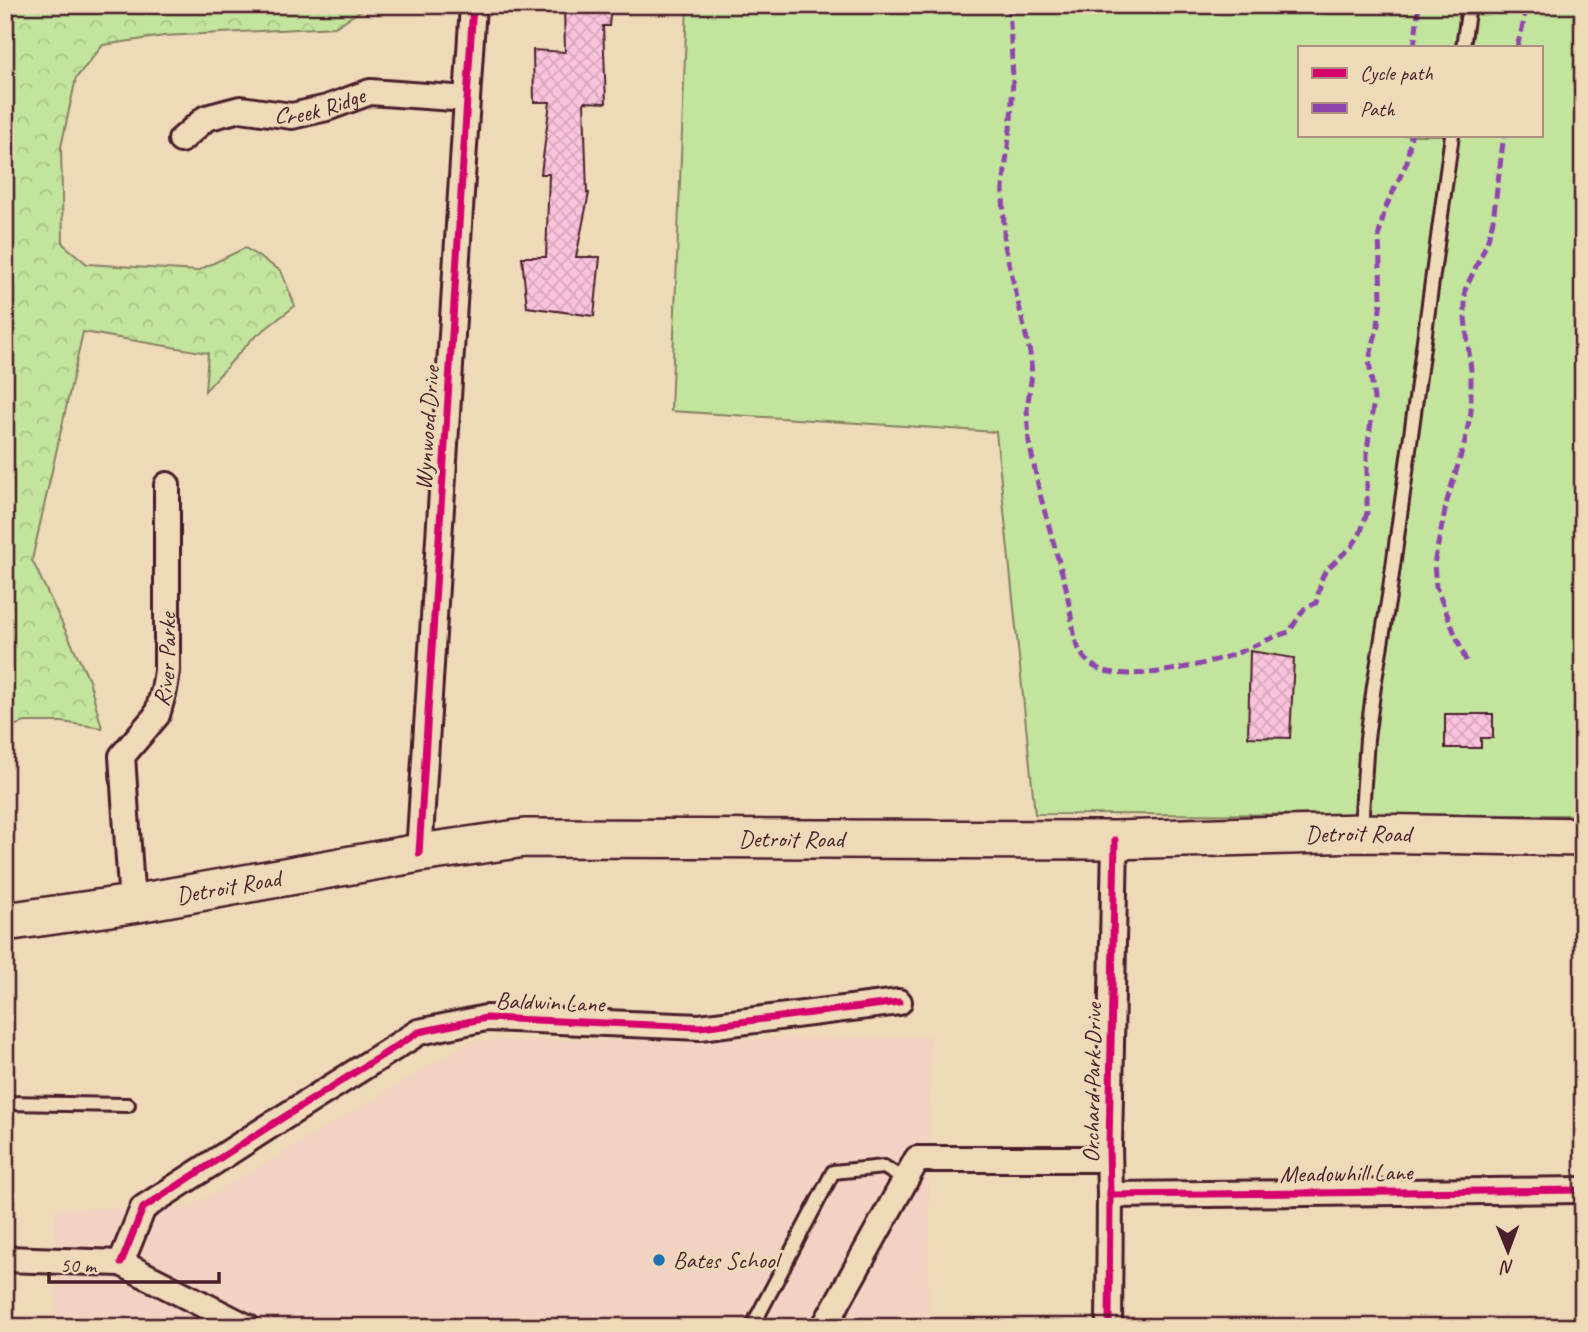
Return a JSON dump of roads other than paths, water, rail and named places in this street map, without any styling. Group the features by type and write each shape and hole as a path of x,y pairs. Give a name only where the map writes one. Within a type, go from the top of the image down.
{"main road":[{"name":"Detroit Road","path":"5,922 132,904 419,853 525,838 1115,840 1361,833 1583,836"}],"street":[{"name":"Wynwood Drive","path":"419,853 473,5"},
{"name":"Creek Ridge","path":"181,140 206,118 240,109 292,116 327,108 370,92 467,99"},
{"name":"River Parke","path":"132,904 122,756 157,715 166,680 167,485"},
{"name":"Orchard Park Drive","path":"1109,1327 1115,840"},
{"name":"Baldwin Lane","path":"121,1263 143,1208 419,1032 486,1018 700,1027 899,1002"},
{"path":"824,1327 917,1158 1109,1159"},
{"name":"Meadowhill Lane","path":"1110,1195 1583,1190"},
{"path":"5,1259 121,1263 247,1327"}],"lane":[{"path":"1463,46 1469,5"},
{"path":"1361,833 1367,739 1452,136"},
{"path":"5,1103 128,1105"},
{"path":"752,1327 832,1172 884,1167 905,1180"}],"waterway":[{"path":"5,16 15,5"}],"place":[{"name":"Bates School","path":"659,1260"}]}
